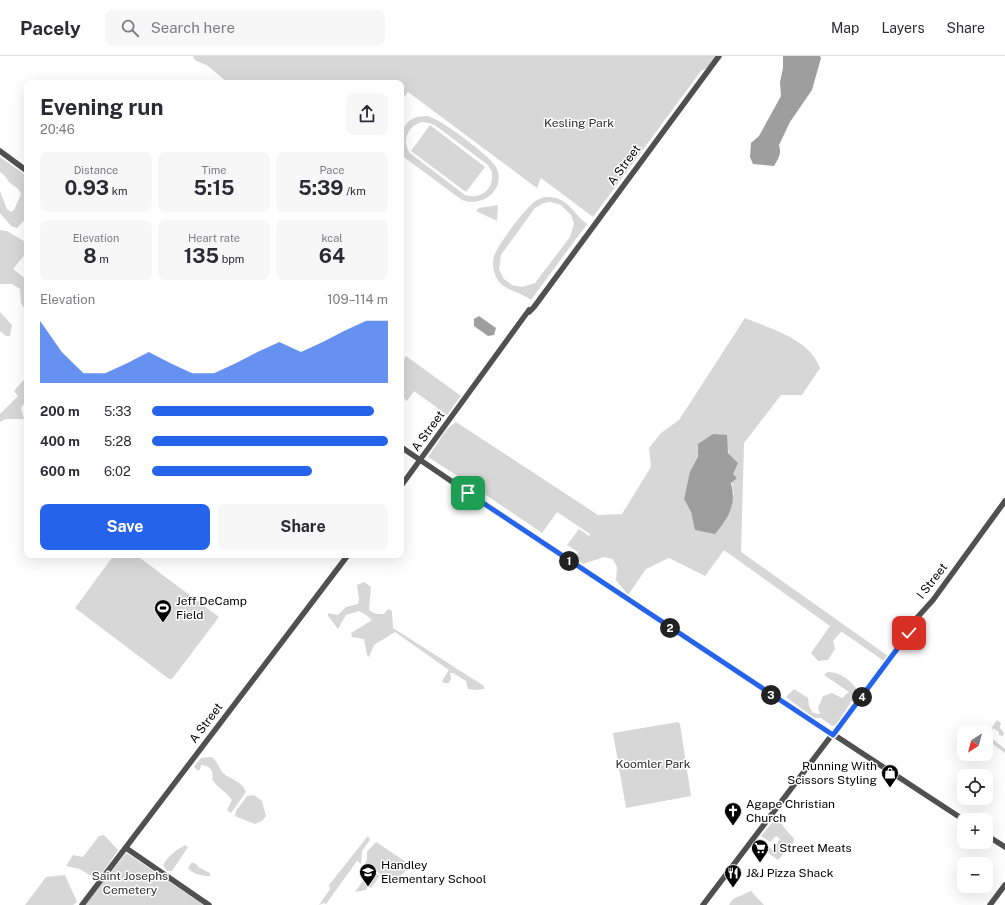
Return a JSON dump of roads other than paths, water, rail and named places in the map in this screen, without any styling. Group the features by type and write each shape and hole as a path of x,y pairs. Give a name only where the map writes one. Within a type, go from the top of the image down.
{"street":[{"name":"A Street","path":"404,482 529,312 535,300 548,288 719,56"},
{"path":"0,151 24,168"},
{"path":"404,449 833,735 957,815"},
{"name":"I Street","path":"703,905 833,735 912,629 915,620 933,600 1005,501"},
{"name":"A Street","path":"82,905 346,558"},
{"path":"993,839 1005,847"},
{"path":"126,848 209,905"},
{"path":"990,905 1005,885"}],"place":[{"name":"Jeff DeCamp Field","path":"163,623"},
{"name":"Running With Scissors Styling","path":"890,788"},
{"name":"Agape Christian Church","path":"733,826"},
{"name":"I Street Meats","path":"760,863"},
{"name":"Handley Elementary School","path":"368,887"},
{"name":"J&J Pizza Shack","path":"733,888"}],"park label":[{"name":"Kesling Park","path":"579,123"},
{"name":"Koomler Park","path":"653,764"},
{"name":"Saint Josephs Cemetery","path":"130,883"}]}
